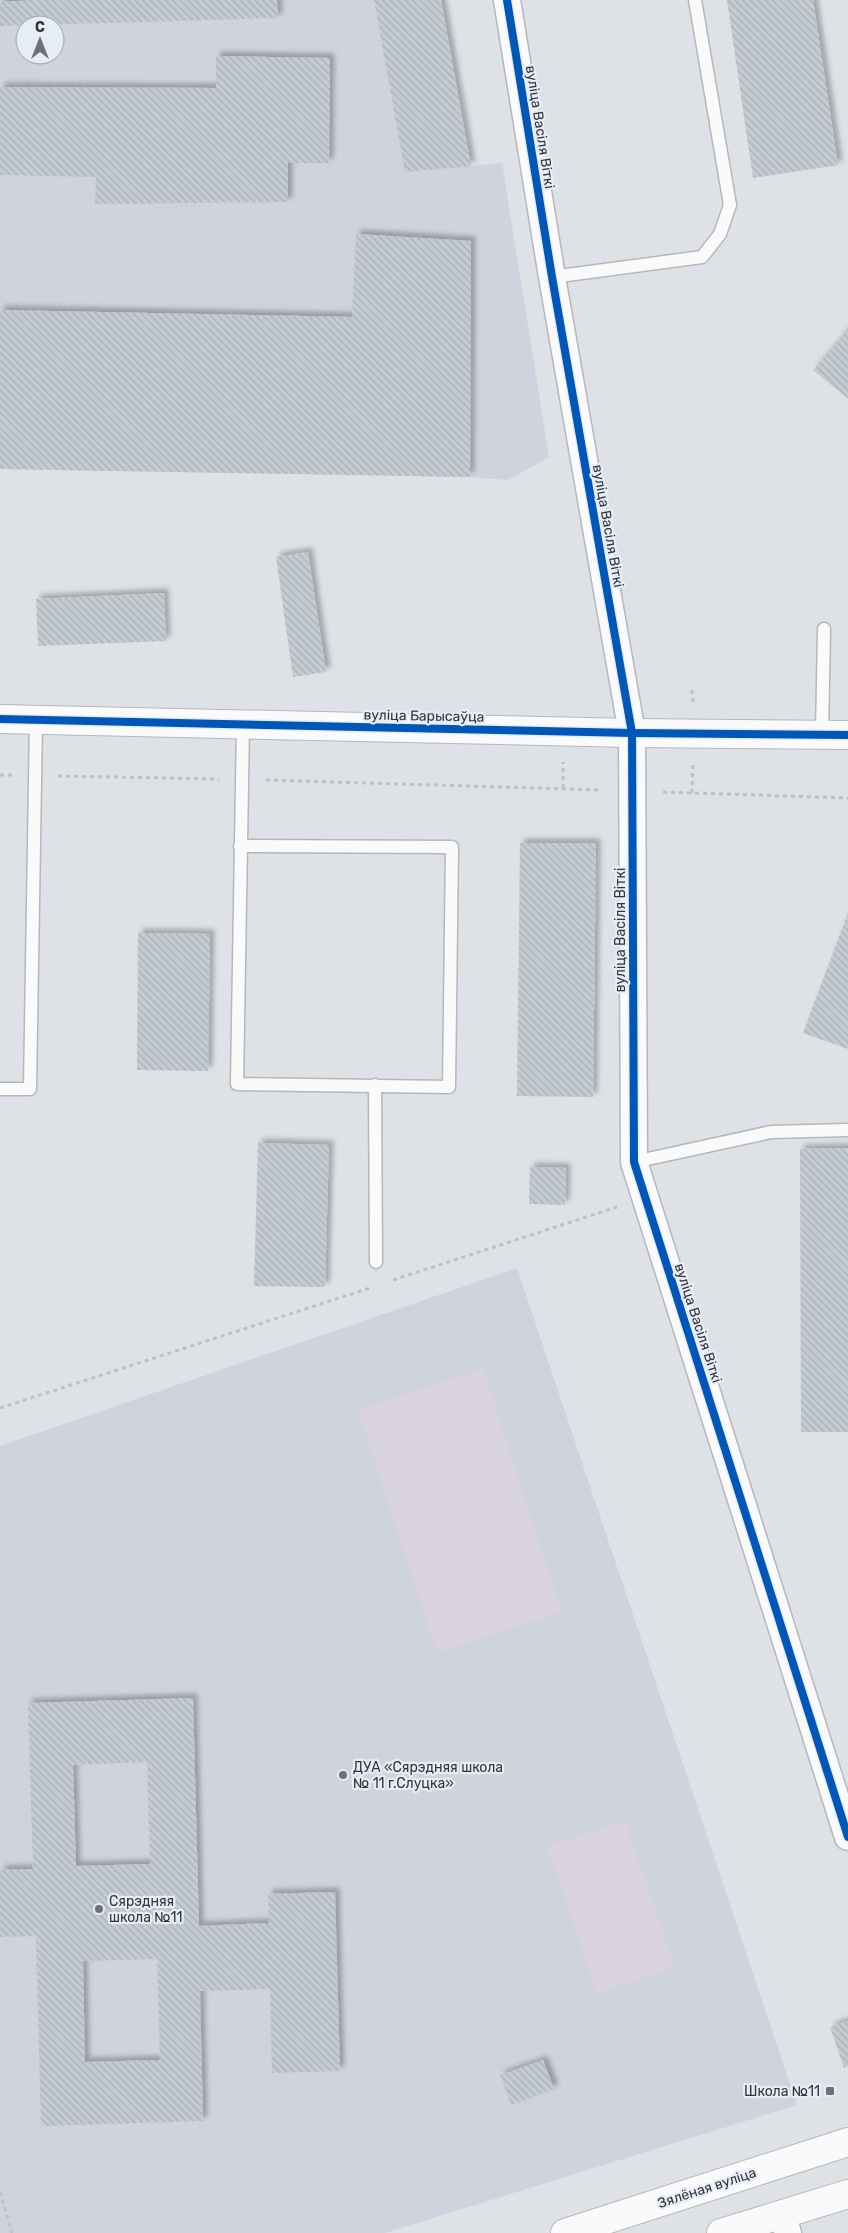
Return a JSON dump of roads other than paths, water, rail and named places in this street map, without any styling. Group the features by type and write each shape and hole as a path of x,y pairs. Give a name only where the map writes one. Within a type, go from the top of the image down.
{"street":[{"name":"вуліца Васіля Віткі","path":"507,0 552,277 632,733 634,1162 848,1837"},
{"name":"вуліца Барысаўца","path":"0,719 632,733 835,734"},
{"name":"Зялёная вуліца","path":"565,2233 848,2142"},
{"path":"720,2233 786,2224 848,2194"}],"lane":[{"path":"552,277 702,257 720,234 730,204 695,0"},
{"path":"824,629 835,734"},
{"path":"0,1089 30,1089 36,719"},
{"path":"240,846 452,847 449,1087 237,1084 240,846 241,780 243,724"},
{"path":"375,1086 376,1262"},
{"path":"634,1162 771,1132 848,1130"}],"place":[{"name":"ДУА «Сярэдняя школа № 11 г.Слуцка»","path":"343,1775"},
{"name":"Сярэдняя школа №11","path":"99,1909"},
{"name":"Школа №11","path":"830,2091"}]}
